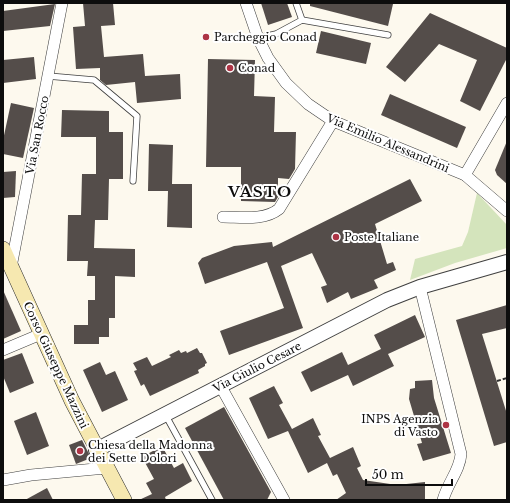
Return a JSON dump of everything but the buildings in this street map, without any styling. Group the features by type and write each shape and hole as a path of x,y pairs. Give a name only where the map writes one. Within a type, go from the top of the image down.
{"main road":[{"name":"Corso Giuseppe Mazzini","path":"3,249 41,334 96,450 124,500"}],"street":[{"name":"Via San Rocco","path":"11,268 62,3"},
{"name":"Via Emilio Alessandrini","path":"246,3 258,38 268,58 286,83 308,104 333,121 465,175 507,211"},
{"path":"465,175 507,103"},
{"path":"223,217 260,217 274,213 279,209 333,121"},
{"name":"Via Giulio Cesare","path":"96,450 387,300 420,287 506,263"},
{"path":"420,287 461,454 459,463 446,488 443,500"},
{"path":"3,350 41,334"},
{"path":"220,386 284,500"},
{"path":"3,480 31,475 106,468"}],"lane":[{"path":"296,3 302,20"},
{"path":"258,38 276,34 302,20 388,35"},
{"path":"48,76 94,80 137,116 133,181"},
{"path":"165,414 212,500"}],"path":[{"path":"497,381 507,378"}],"green space":[{"path":"477,193 507,225 507,248 455,263 410,280 415,259 462,246 468,232"}],"place":[{"name":"Parcheggio Conad","path":"206,37"},
{"name":"Conad","path":"230,68"},
{"name":"Poste Italiane","path":"336,237"},
{"name":"INPS Agenzia di Vasto","path":"446,425"},
{"name":"Chiesa della Madonna dei Sette Dolori","path":"80,451"}],"district":[{"name":"VASTO","path":"260,192"}]}
